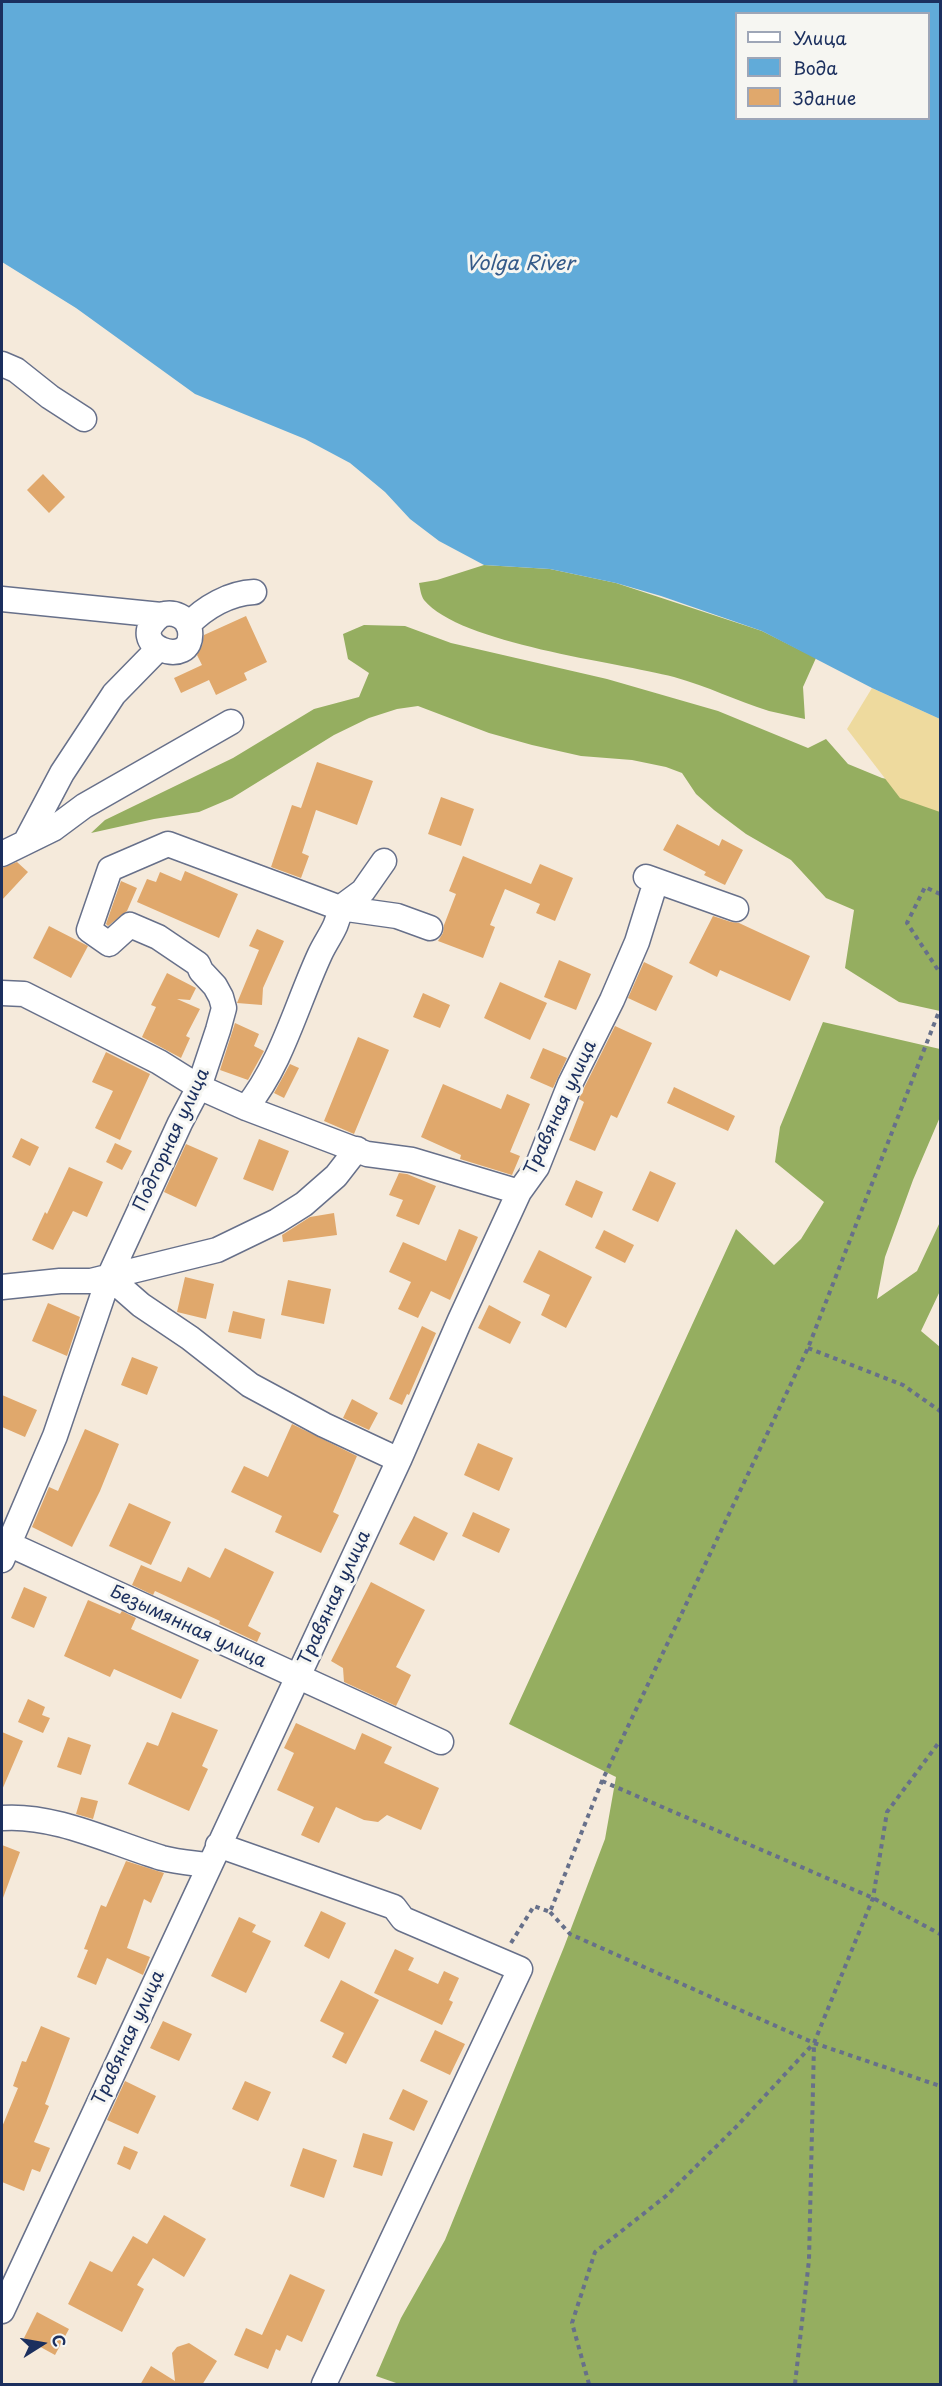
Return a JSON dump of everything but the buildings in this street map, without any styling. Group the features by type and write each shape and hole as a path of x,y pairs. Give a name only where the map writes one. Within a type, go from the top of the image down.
{"street":[{"path":"2,364 16,370 50,398 84,419"},
{"path":"188,625 199,614 239,593 254,592"},
{"path":"2,599 161,615 174,613 185,619 188,625 189,637 183,648 171,653 158,649 150,638 151,625 161,615"},
{"path":"26,842 62,773 114,694 158,649"},
{"path":"2,854 52,829 84,806 231,722"},
{"name":"Подгорная улица","path":"4,1548 55,1436 109,1277 199,1087 224,1008 215,986 201,971 198,964 158,937 130,925 109,944 89,930 110,869 168,844 340,908"},
{"path":"246,1108 267,1079 321,952 339,921 340,908 363,891 384,861"},
{"name":"Травяная улица","path":"2,2311 399,1461 519,1192 537,1167 570,1084 612,1000 637,942 651,879 736,909"},
{"path":"340,908 397,916 430,928"},
{"path":"2,993 24,994 159,1062 199,1087 246,1108 366,1154 412,1161 519,1192"},
{"path":"2,1287 60,1281 91,1281 206,1254 247,1238 304,1204 336,1176 357,1149"},
{"path":"109,1277 141,1305 190,1338 250,1385 324,1425 399,1461"},
{"name":"Безымянная улица","path":"4,1548 441,1742"},
{"path":"2,1818 11,1817 65,1826 165,1859 213,1855 394,1907 403,1919 520,1970 324,2385"}],"path":[{"path":"940,894 925,887 907,923 940,973"},
{"path":"550,1912 602,1780 808,1348 940,1013"},
{"path":"808,1348 903,1385 940,1411"},
{"path":"589,2385 572,2323 595,2252 666,2196 737,2126 814,2043 873,1898 887,1812 940,1741"},
{"path":"602,1780 873,1898 940,1934"},
{"path":"511,1944 534,1906 550,1912 570,1934 814,2043 940,2086"},
{"path":"795,2385 809,2260 814,2043"}],"green space":[{"path":"484,565 550,569 616,583 762,631 816,658 803,687 805,719 769,711 674,677 504,640 443,615 424,600 419,583 437,580"},
{"path":"364,625 405,626 451,643 607,679 718,711 808,748 826,739 848,764 882,778 940,790 940,1011 899,1002 845,968 854,910 826,898 791,860 746,834 714,810 696,794 682,773 632,760 581,756 532,745 489,733 418,706 397,709 369,718 334,735 232,798 199,812 91,833 105,820 233,758 314,709 359,697 369,673 348,659 343,634"},
{"path":"823,1022 940,1049 940,1117 913,1180 885,1257 877,1299 917,1271 940,1222 940,1291 921,1331 940,1347 940,2384 399,2384 376,2376 401,2318 445,2240 564,1947 605,1839 616,1777 509,1724 736,1229 774,1265 801,1239 824,1202 775,1162 780,1127"}],"sand":[{"path":"872,688 940,719 940,812 900,798 847,729"}],"water":[{"name":"Volga River","path":"2,2 940,2 940,719 872,688 762,631 661,596 616,583 550,569 484,565 439,541 410,519 385,492 350,463 305,439 195,394 76,308 2,262"}]}
